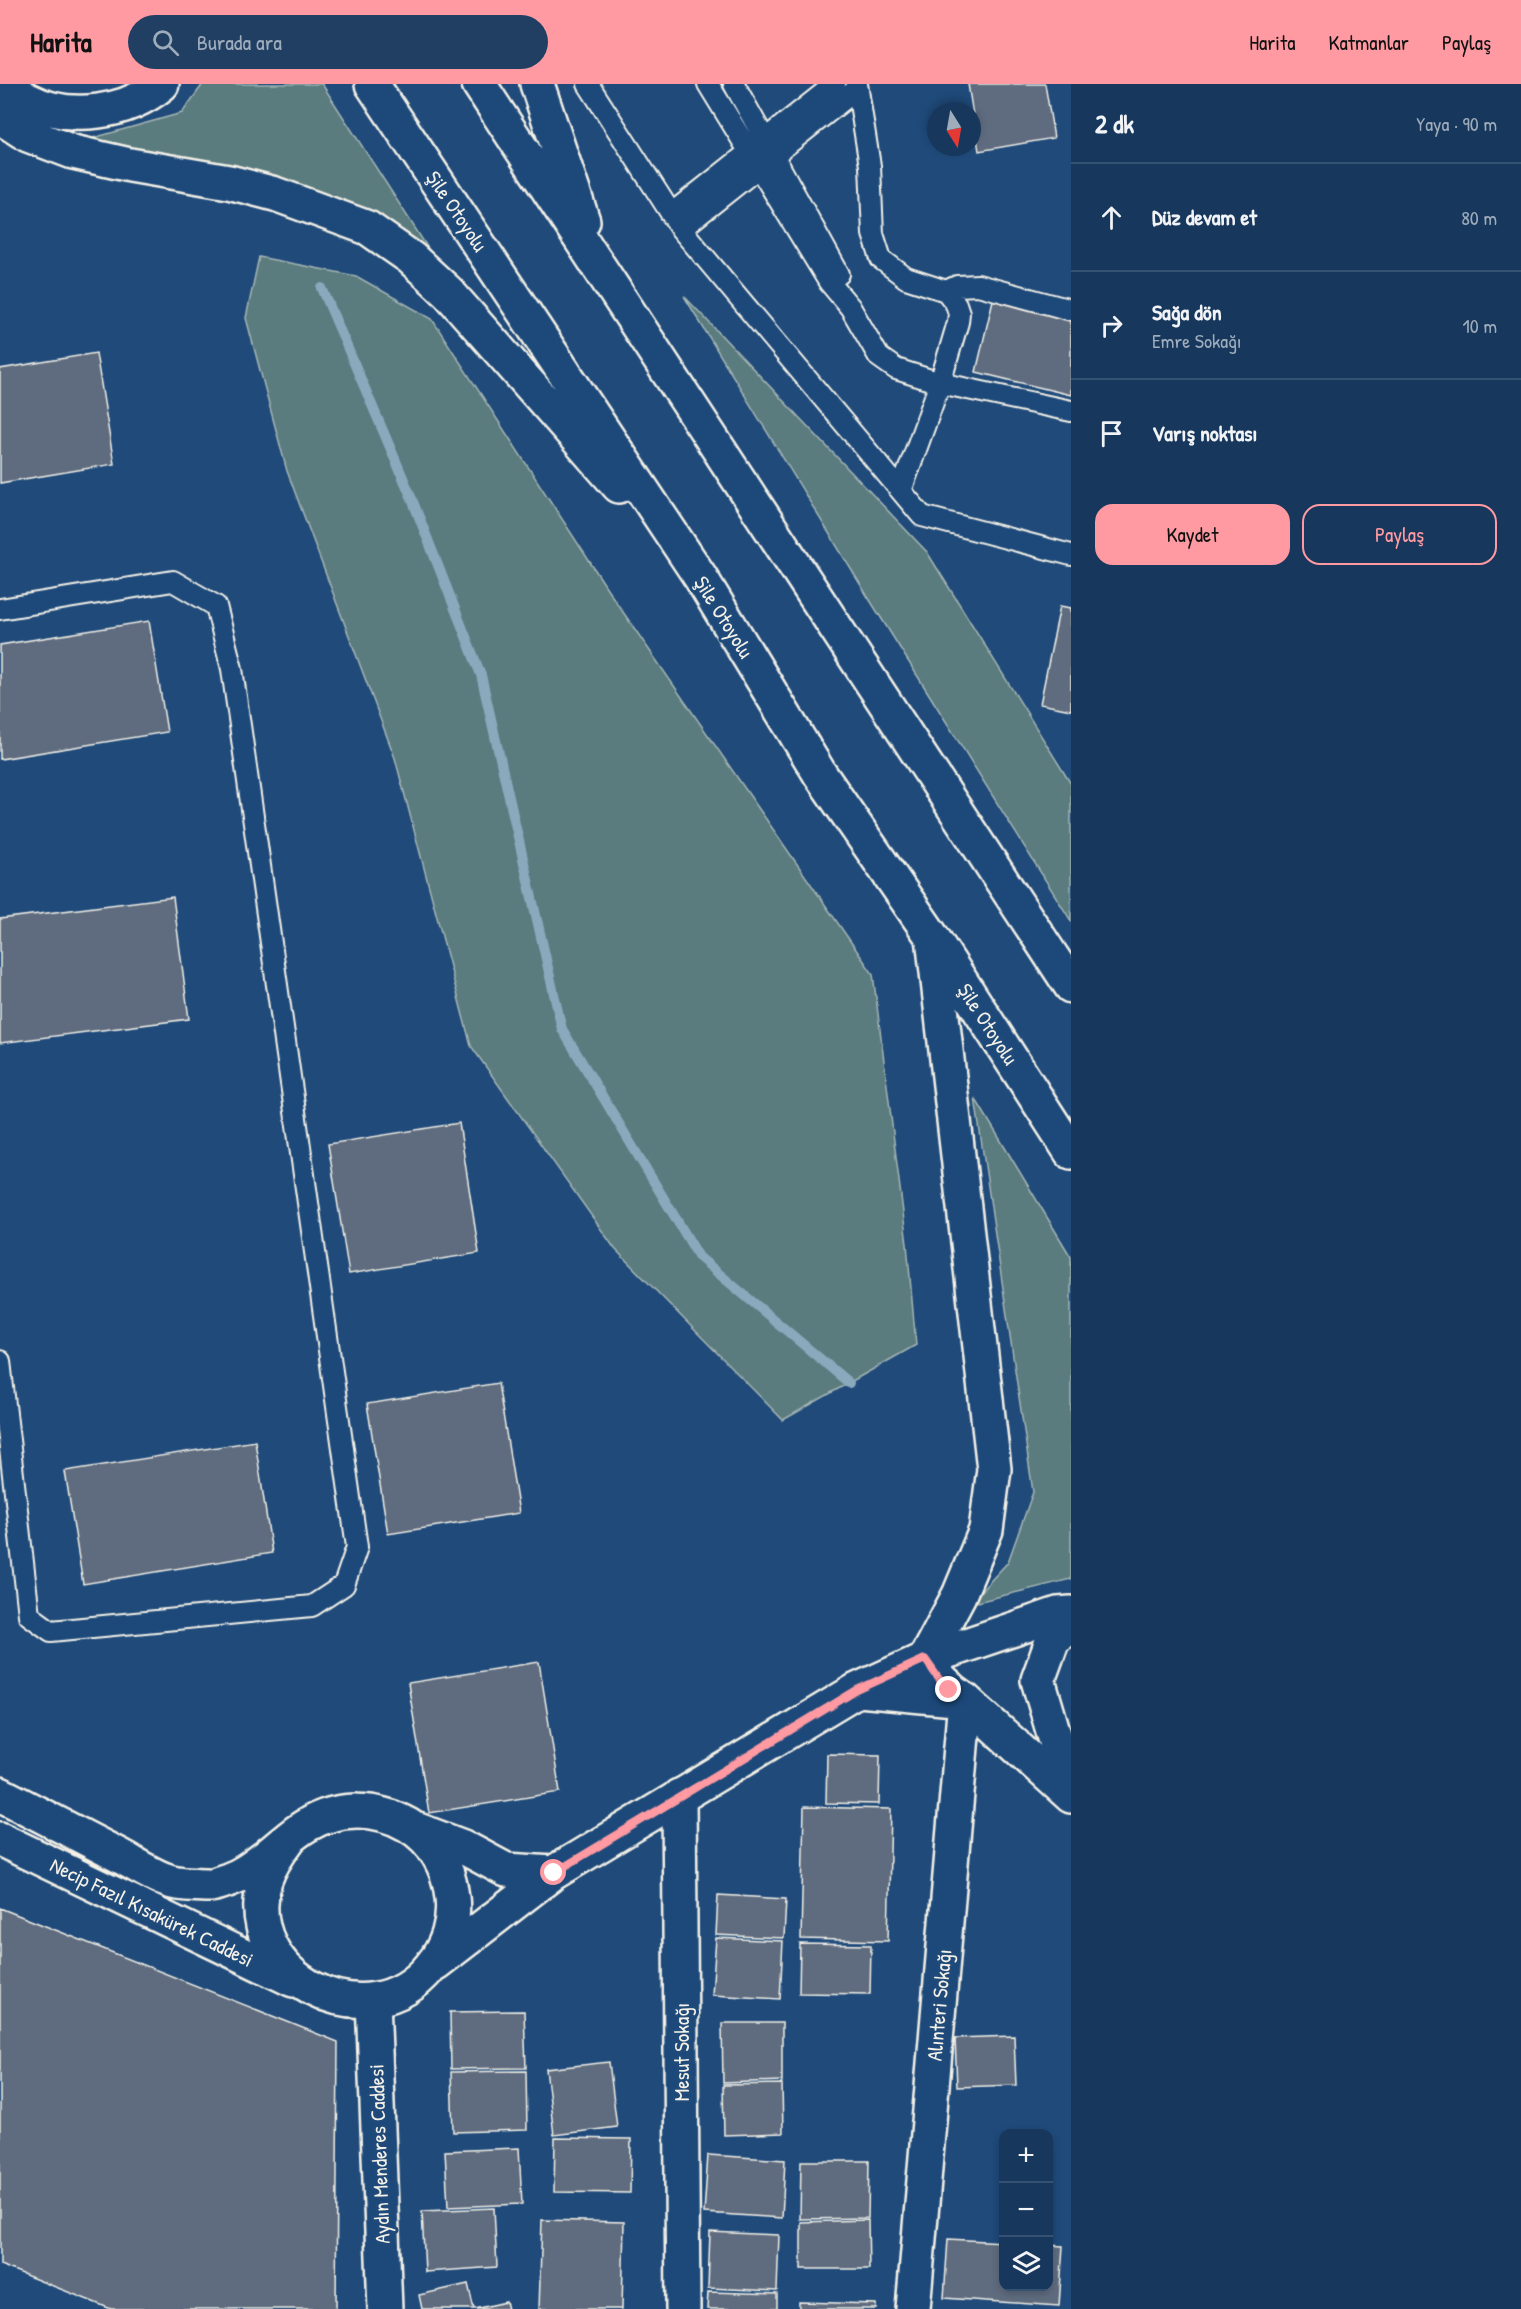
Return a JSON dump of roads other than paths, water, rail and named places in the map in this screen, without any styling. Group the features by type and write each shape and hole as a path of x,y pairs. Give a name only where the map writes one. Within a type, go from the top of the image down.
{"main road":[{"path":"5,84 28,100 64,112 107,110 147,97 162,84"},
{"name":"Şile Otoyolu","path":"372,84 701,578 820,774 933,938 1071,1152"},
{"path":"479,84 1071,986"},
{"path":"537,84 599,265"},
{"path":"0,117 27,135 73,152 130,165 229,182 275,194 368,228 411,258 448,292 701,578"},
{"path":"925,1659 959,1595 986,1530 994,1468 933,938"},
{"path":"288,1840 274,1859 265,1881 262,1904 265,1928 273,1950 287,1969 305,1985 326,1995 349,2000 373,2000 394,1994 414,1983 430,1967 554,1873 857,1690 925,1659 1058,1614 1071,1613"},
{"path":"1071,1625 1053,1639 1038,1680 1071,1794"},
{"path":"925,1659 949,1690 965,1700 1071,1794"},
{"path":"857,1690 965,1700"},
{"name":"Alınteri Sokağı","path":"914,2309 965,1700"},
{"path":"0,1794 170,1881 210,1886 241,1876 307,1825 329,1815 352,1810 374,1811 396,1818 415,1829 463,1846 506,1870 554,1873"},
{"name":"Mesut Sokağı","path":"679,1796 683,2309"},
{"path":"415,1829 431,1844 444,1863 451,1884 453,1906 451,1928 443,1949 430,1967"},
{"name":"Necip Fazıl Kısakürek Caddesi","path":"0,1839 305,1985"},
{"name":"Aydın Menderes Caddesi","path":"373,2000 385,2309"}],"lane":[{"path":"588,84 676,221 922,516 1071,555"},
{"path":"708,84 762,154"},
{"path":"734,84 762,154 829,282 850,307 879,357 896,369 940,383 1071,411"},
{"path":"762,154 835,84"},
{"path":"676,221 762,154 857,87 870,166 873,234 881,259 906,278 946,291 956,304 959,313 940,383 901,490"},
{"path":"946,291 957,286 978,285 1071,310"},
{"path":"0,609 173,581 216,606 232,669 357,1547 344,1585 312,1606 51,1631 29,1615 0,1361"}],"waterway":[{"path":"322,288 410,494 481,675 562,1029 699,1257 849,1383"}]}
